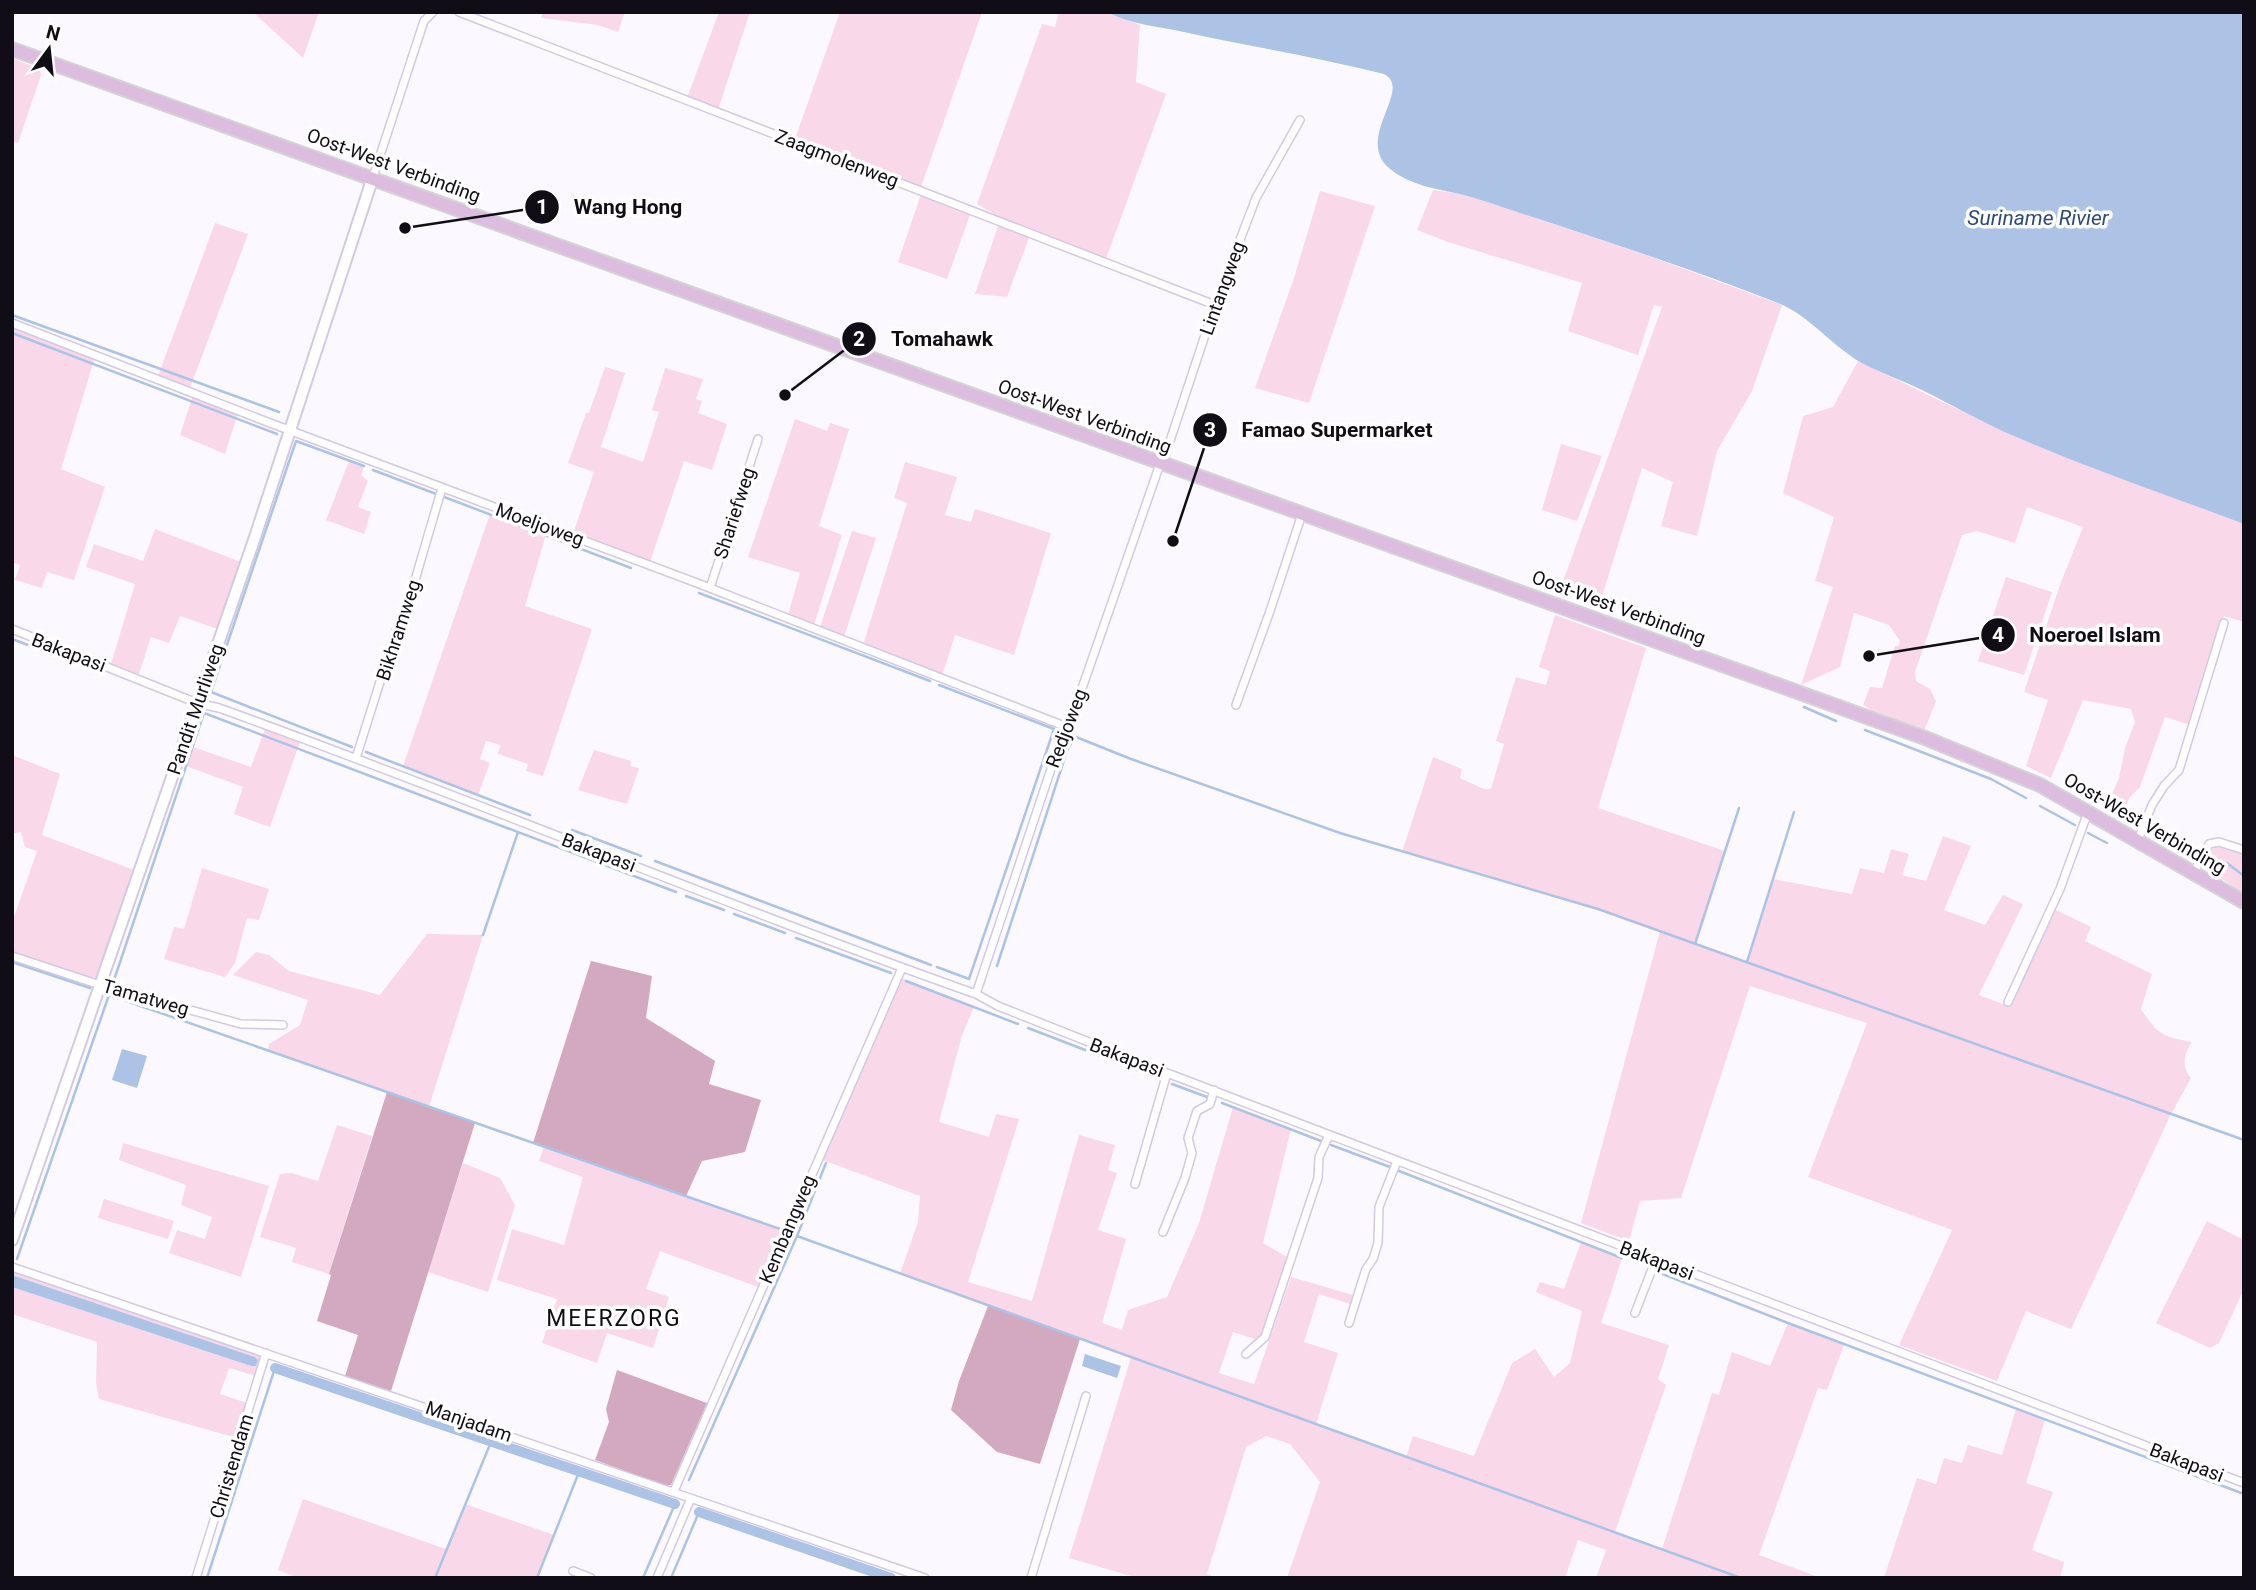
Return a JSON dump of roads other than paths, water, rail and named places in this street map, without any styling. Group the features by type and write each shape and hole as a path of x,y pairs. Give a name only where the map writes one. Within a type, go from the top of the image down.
{"main road":[{"name":"Oost-West Verbinding","path":"12,49 1925,738 2018,775 2138,840 2244,902"}],"street":[{"path":"373,177 424,21 433,12"},
{"name":"Zaagmolenweg","path":"459,12 1215,305"},
{"name":"Lintangweg","path":"1161,464 1215,305 1256,198 1300,120"},
{"name":"Pandit Murliweg","path":"12,1240 254,541 373,177"},
{"name":"Moeljoweg","path":"12,323 441,490 710,588 1067,727"},
{"name":"Shariefweg","path":"710,588 758,439"},
{"name":"Redjoweg","path":"976,994 1034,818 1161,464"},
{"name":"Bikhramweg","path":"356,758 397,628 408,604 441,490"},
{"path":"1236,705 1302,514"},
{"path":"2138,840 2152,805 2164,786 2179,770 2224,623"},
{"name":"Bakapasi","path":"12,629 197,703 219,708 356,758 976,994 998,1006 1167,1073 2244,1483"},
{"path":"2008,1002 2060,889 2088,812"},
{"path":"2194,872 2209,844 2219,842 2244,850"},
{"name":"Tamatweg","path":"12,956 100,985 241,1024 283,1025"},
{"name":"Kembangweg","path":"674,1491 902,968"},
{"path":"1135,1184 1167,1073"},
{"path":"1163,1232 1185,1178 1192,1153 1188,1138 1197,1111 1210,1104 1214,1090"},
{"path":"1246,1354 1265,1337 1318,1178 1319,1157 1329,1135"},
{"path":"1349,1323 1366,1269 1373,1259 1378,1243 1379,1208 1396,1161"},
{"path":"1635,1313 1656,1259"},
{"name":"Manjadam","path":"12,1267 925,1578"},
{"name":"Christendam","path":"196,1578 266,1353"},
{"path":"1031,1578 1086,1395"},
{"path":"657,1578 691,1498"},
{"path":"573,1572 591,1578"}],"water":[{"name":"Suriname Rivier","path":"1107,12 2244,12 2244,524 2095,469 1996,428 1860,362 1800,315 1778,303 1605,241 1402,177 1382,160 1378,146 1379,132 1392,92 1391,82 1384,74 1145,25"},
{"path":"122,1049 147,1056 137,1088 112,1080"},
{"path":"12,1275 255,1357 258,1360 256,1366 12,1287"},
{"path":"1085,1354 1121,1366 1117,1378 1082,1366"}],"waterway":[{"path":"12,315 279,412"},
{"path":"12,333 277,434"},
{"path":"352,747 211,692 296,441 364,466"},
{"path":"373,470 631,568"},
{"path":"699,593 930,681"},
{"path":"12,639 97,671"},
{"path":"937,967 969,979 1054,729 939,685"},
{"path":"1804,707 1836,721"},
{"path":"114,980 204,713 676,892"},
{"path":"1865,730 1991,779 2026,798"},
{"path":"997,966 1068,748 1076,737 1340,833 1598,909 2244,1140"},
{"path":"366,752 530,815"},
{"path":"2040,806 2075,825"},
{"path":"1695,944 1739,808"},
{"path":"1747,962 1794,812"},
{"path":"572,830 641,856"},
{"path":"483,935 518,832"},
{"path":"2088,833 2107,843"},
{"path":"655,861 931,965"},
{"path":"2227,863 2244,876"},
{"path":"686,896 724,910"},
{"path":"734,914 785,933"},
{"path":"796,938 891,973"},
{"path":"12,962 90,988"},
{"path":"906,981 1018,1024"},
{"path":"17,1259 109,995 780,1229"},
{"path":"1028,1028 1163,1080"},
{"path":"1172,1084 1207,1097"},
{"path":"1222,1103 1321,1141"},
{"path":"1331,1145 1390,1167"},
{"path":"689,1480 797,1236 826,1163"},
{"path":"1399,1171 1622,1258"},
{"path":"797,1236 1741,1578"},
{"path":"1655,1271 2244,1494"},
{"path":"207,1578 275,1368"},
{"path":"275,1368 675,1504"},
{"path":"435,1578 491,1442"},
{"path":"537,1578 579,1472"},
{"path":"643,1578 675,1504"},
{"path":"671,1578 699,1512"},
{"path":"699,1512 891,1578"}],"place":[{"name":"Wang Hong","path":"405,228"},
{"name":"Tomahawk","path":"785,395"},
{"name":"Famao Supermarket","path":"1173,541"},
{"name":"Noeroel Islam","path":"1869,656"}],"district":[{"name":"MEERZORG","path":"614,1318"}]}
